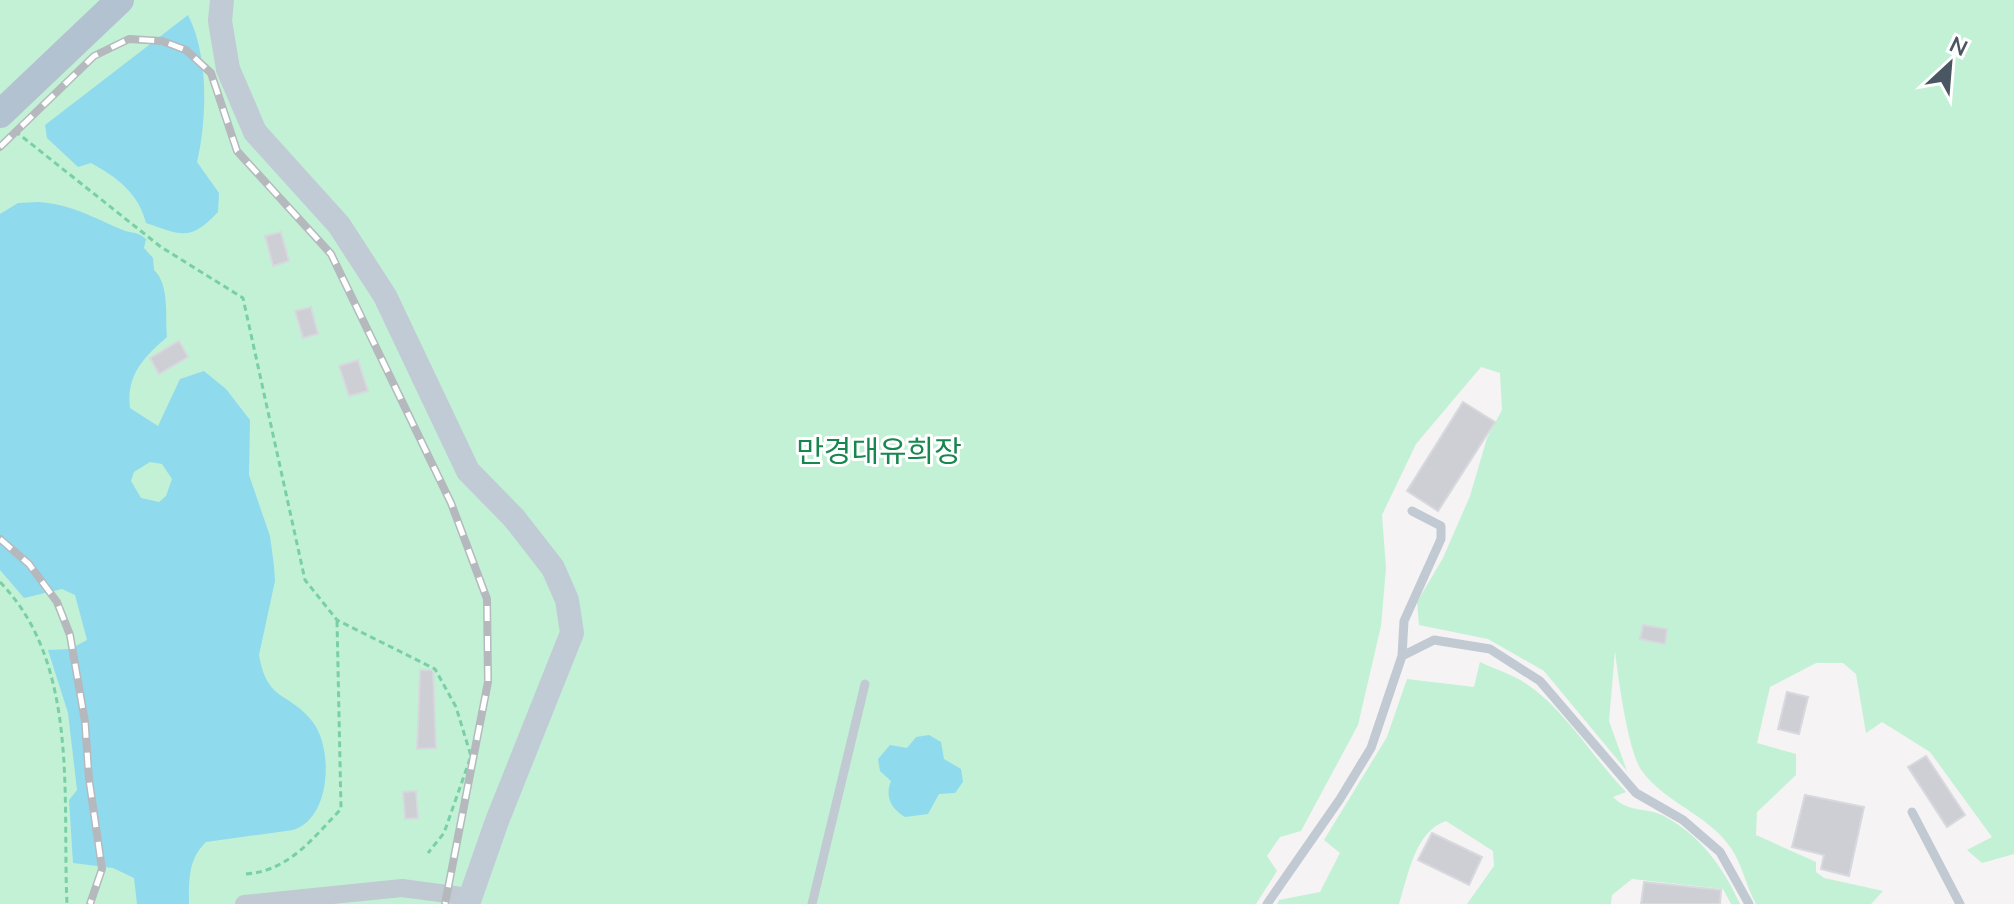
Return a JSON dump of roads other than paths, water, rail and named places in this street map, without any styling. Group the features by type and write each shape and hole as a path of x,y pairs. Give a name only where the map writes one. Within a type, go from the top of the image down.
{"main road":[{"path":"6,121 120,0"}],"street":[{"path":"222,0 220,21 228,69 255,132 339,225 385,296 468,471 514,518 553,568 567,600 572,633 468,900 402,888 244,904"}],"lane":[{"path":"1267,904 1340,799 1371,748 1402,656 1404,621 1441,539 1441,526 1412,511"},
{"path":"1402,656 1434,640 1490,649 1540,681 1636,793 1683,820 1720,852 1749,904"},
{"path":"812,904 865,684"},
{"path":"1912,812 1960,904"}],"water":[{"path":"188,15 203,68 203,127 197,162 219,193 218,212 208,222 192,232 177,233 146,223 138,203 126,187 91,163 78,167 47,138 45,125"},
{"path":"18,203 61,206 146,239 144,248 153,258 154,270 165,292 167,337 138,368 129,396 130,408 158,426 180,379 204,371 226,389 250,420 249,475 270,536 275,581 259,655 267,681 273,689 303,711 319,733 326,764 325,782 315,812 306,823 293,830 206,842 193,863 189,904 137,904 134,878 113,868 73,863 69,800 77,790 68,713 48,650 70,649 87,640 75,595 62,589 24,598 0,570 0,214","holes":["150,462 162,464 172,479 166,496 159,502 141,498 131,481 134,472"]},
{"path":"929,735 941,742 944,759 961,769 963,782 955,793 939,794 928,814 905,817 890,801 891,781 880,771 878,759 890,745 907,748 916,737"}],"railway":[{"path":"0,147 94,56 129,39 162,41 186,50 211,73 237,151 331,254 451,503 487,599 488,682 445,904"},
{"path":"0,539 29,564 57,602 70,635 85,722 89,779 102,869 90,904"}],"park label":[{"name":"만경대유희장","path":"879,452"}]}
